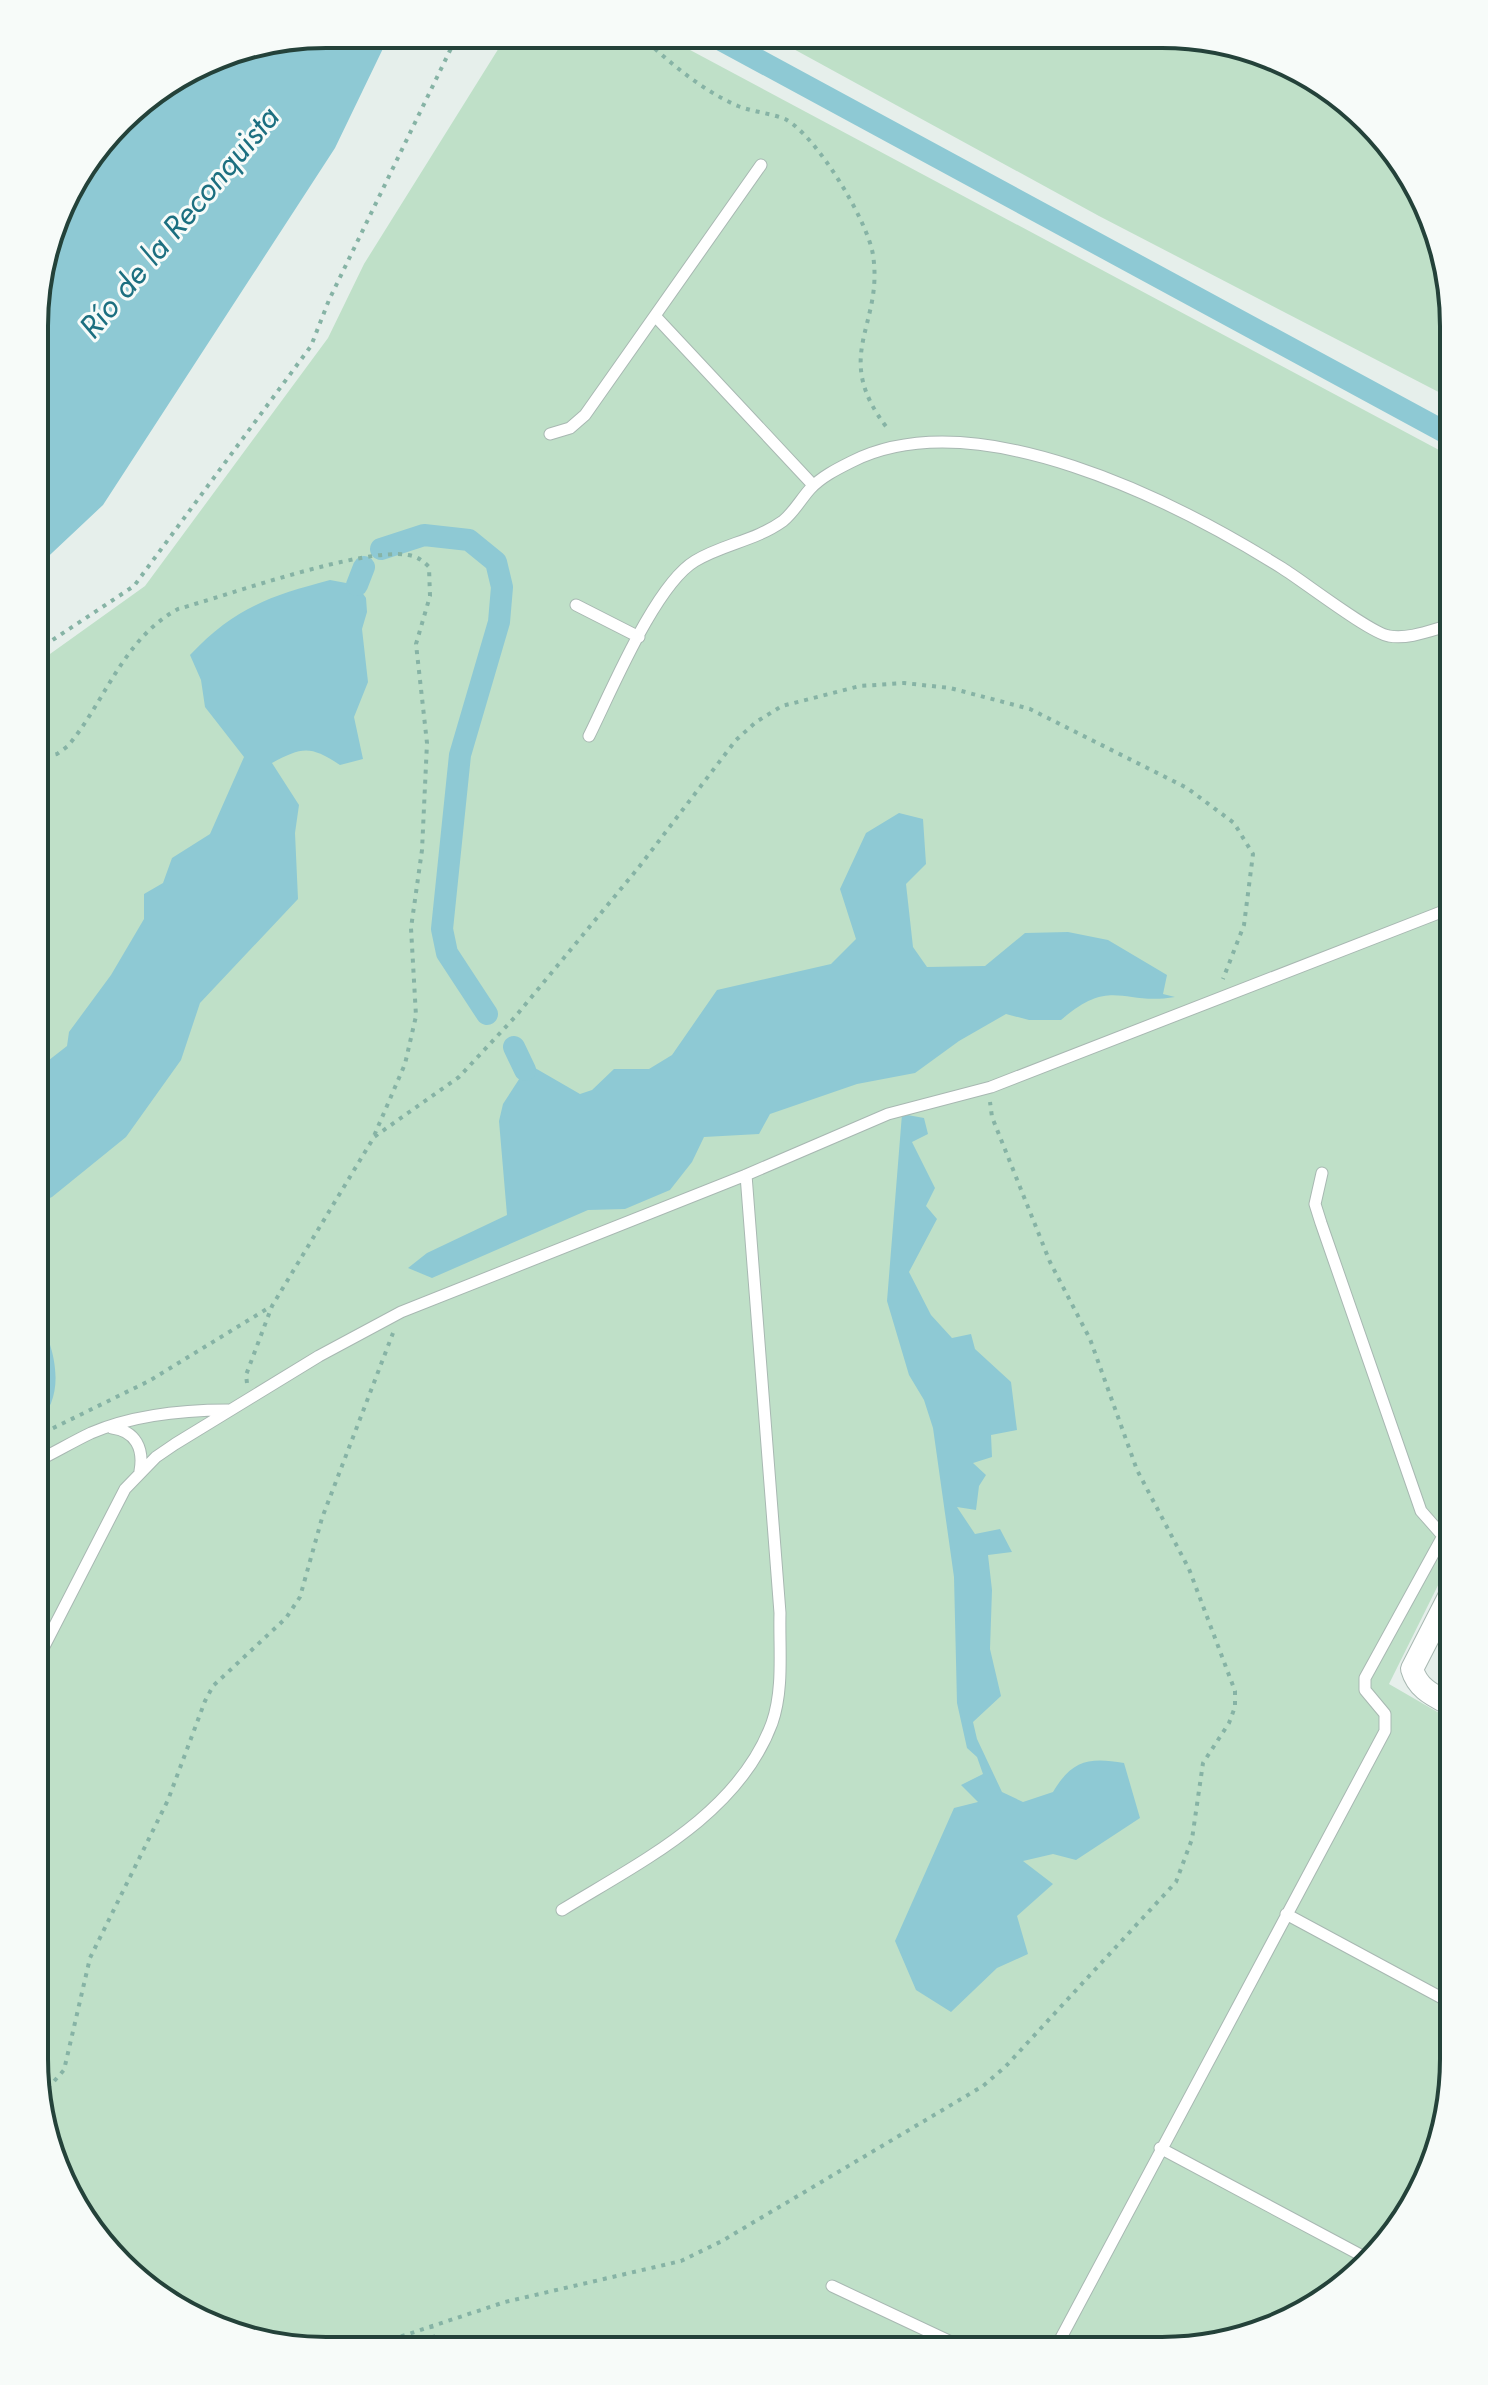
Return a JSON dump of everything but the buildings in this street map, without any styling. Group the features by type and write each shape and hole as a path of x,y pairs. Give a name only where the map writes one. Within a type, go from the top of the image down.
{"street":[{"path":"1439,1614 1412,1669 1415,1681 1439,1699"}],"lane":[{"path":"550,434 570,428 585,415 761,165"},
{"path":"656,317 813,485"},
{"path":"589,736 639,637 681,572 712,553 768,531 787,517 813,485 853,461 907,444 943,442 1017,452 1107,476 1181,510 1280,567 1383,635 1407,636 1440,628"},
{"path":"576,605 639,637"},
{"path":"48,1639 125,1489 140,1471 156,1457 250,1397 401,1312 746,1175 888,1114 991,1087 1440,913"},
{"path":"1322,1173 1315,1204 1321,1223 1421,1511 1439,1532"},
{"path":"562,1910 658,1851 719,1805 750,1763 772,1722 779,1684 780,1613 746,1175"},
{"path":"48,1456 107,1428 171,1413 229,1410"},
{"path":"107,1428 132,1435 140,1446 140,1471"},
{"path":"1061,2337 1385,1731 1385,1714 1365,1690 1365,1678 1439,1543"},
{"path":"1286,1914 1439,1996"},
{"path":"1160,2148 1359,2254"},
{"path":"832,2286 940,2337"}],"path":[{"path":"48,643 134,586 311,346 329,300 451,48"},
{"path":"654,48 671,64 738,106 787,120 817,151 839,182 873,254 872,293 859,361 871,406 888,429"},
{"path":"48,756 68,746 131,647 165,616 178,609 359,558 407,554 429,567 430,596 416,644 416,671 427,743 422,850 411,928 416,1016 405,1064 372,1140 272,1306 246,1375 250,1397"},
{"path":"372,1140 459,1077 515,1017 639,867 736,740 756,722 782,706 860,686 904,683 950,688 1030,709 1066,724 1213,805 1234,823 1253,854 1244,925 1220,985 1219,999"},
{"path":"397,2337 505,2302 681,2261 948,2108 1006,2066 1176,1882 1187,1859 1203,1763 1229,1723 1235,1707 1235,1691 1189,1569 1137,1470 1090,1339 1050,1262 989,1109 991,1087"},
{"path":"48,1431 149,1381 272,1306"},
{"path":"50,2086 64,2070 90,1958 168,1800 205,1701 213,1686 286,1618 300,1597 322,1518 401,1312"},
{"path":"431,2325 433,2337"}],"green space":[{"path":"499,48 686,48 1440,450 1439,1583 1389,1684 1439,1713 1439,2077 1435,2113 1425,2148 1411,2182 1393,2213 1371,2242 1345,2268 1301,2300 1268,2316 1216,2332 1162,2337 290,2335 254,2328 220,2316 187,2300 157,2279 106,2228 85,2198 69,2165 53,2113 48,2059 48,655 145,586 328,338 364,264"},
{"path":"792,48 1198,50 1234,57 1301,85 1358,130 1382,157 1403,187 1419,220 1438,290 1440,393 1099,216"}],"water":[{"name":"Río de la Reconquista","path":"383,48 335,148 103,505 48,557 50,290 57,254 85,187 117,143 143,117 203,77 237,63 290,50"},
{"path":"330,580 357,585 366,598 367,612 362,629 368,682 354,717 363,759 340,765 322,754 307,750 292,753 272,763 299,805 295,833 298,899 200,1003 181,1060 126,1137 48,1199 48,1061 67,1046 69,1032 111,975 144,919 144,894 163,883 172,858 210,834 244,757 205,707 201,680 190,655 238,615 289,592"},
{"path":"899,813 923,819 926,864 906,884 913,947 927,967 985,966 1025,933 1068,932 1108,940 1167,975 1163,994 1175,997 1106,996 1078,1007 1061,1020 1029,1020 1006,1014 959,1041 915,1073 857,1084 770,1114 759,1134 704,1137 692,1162 670,1190 625,1209 588,1210 432,1278 408,1268 427,1253 507,1215 499,1121 503,1104 525,1070 535,1068 580,1094 592,1090 614,1069 649,1069 672,1055 717,990 831,964 856,939 840,889 866,833"},
{"path":"902,1114 924,1118 928,1134 912,1142 935,1188 926,1206 937,1219 909,1272 931,1315 952,1338 971,1334 975,1349 1011,1382 1017,1430 991,1435 992,1457 973,1463 986,1475 979,1486 976,1510 957,1507 975,1534 1000,1529 1012,1552 988,1555 992,1590 990,1649 1001,1696 973,1722 977,1739 1002,1792 1023,1802 1053,1792 1067,1773 1082,1763 1101,1760 1124,1763 1140,1818 1076,1860 1053,1854 1023,1861 1053,1884 1017,1916 1028,1954 997,1968 951,2012 916,1990 895,1941 954,1808 978,1802 961,1785 983,1774 977,1757 967,1748 957,1703 954,1577 933,1428 924,1400 909,1375 887,1301"},
{"path":"48,1339 55,1370 48,1409"}],"waterway":[{"path":"736,48 1440,429"},
{"path":"381,549 424,535 469,540 496,562 502,587 499,622 460,755 442,929 447,953 487,1014"},
{"path":"357,585 364,567"},
{"path":"514,1047 525,1070"}]}
